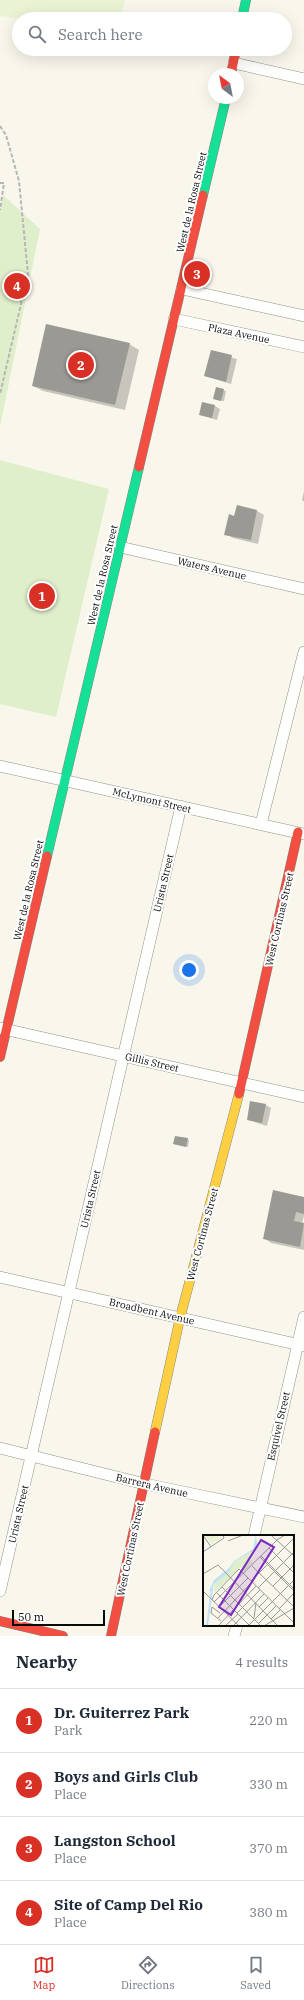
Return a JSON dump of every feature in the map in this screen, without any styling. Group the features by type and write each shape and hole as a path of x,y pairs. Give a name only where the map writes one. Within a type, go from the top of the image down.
{"street":[{"path":"243,12 246,0"},
{"path":"233,68 235,56"},
{"path":"244,70 304,79"},
{"name":"West de la Rosa Street","path":"0,1057 3,1029 65,780 225,104"},
{"path":"182,289 304,316"},
{"name":"Plaza Avenue","path":"174,319 304,347"},
{"name":"Waters Avenue","path":"120,547 304,589"},
{"path":"261,824 304,652"},
{"name":"McLymont Street","path":"0,766 301,833"},
{"name":"Urista Street","path":"0,1591 181,806"},
{"name":"West Cortinas Street","path":"111,1636 180,1318 242,1083 301,833"},
{"name":"Gillis Street","path":"3,1029 304,1097"},
{"name":"Broadbent Avenue","path":"0,1277 300,1345"},
{"name":"Esquivel Street","path":"254,1535 300,1345 304,1317"},
{"name":"Barrera Avenue","path":"0,1448 145,1484 304,1517"},
{"path":"0,1621 63,1636"},
{"path":"14,1624 14,1636"},
{"path":"234,1636 236,1626"}],"path":[{"path":"0,126 6,135 19,181 28,274 0,394"},
{"path":"0,183 4,183 0,210"}],"green space":[{"path":"0,0 125,0 122,12 12,12 12,18 0,16"},
{"path":"3,195 40,229 0,427 0,210"},
{"path":"0,460 109,489 56,717 0,704"}],"building":[{"path":"46,324 130,343 115,405 32,386"},
{"path":"211,350 232,355 226,382 204,376"},
{"path":"216,387 224,389 221,401 213,399"},
{"path":"202,402 215,405 212,418 199,415"},
{"path":"237,505 257,510 251,540 224,535 229,514 234,516"},
{"path":"250,1101 266,1104 262,1123 247,1120"},
{"path":"175,1136 188,1138 186,1147 173,1144"},
{"path":"273,1190 304,1197 304,1214 296,1212 294,1221 304,1223 300,1247 263,1239"}],"traffic: fast":[{"path":"243,12 246,0"},
{"path":"203,195 225,104"},
{"path":"47,856 139,467"}],"traffic: slow":[{"path":"155,1432 180,1318 239,1094"}],"traffic: jam":[{"path":"232,68 235,56"},
{"path":"139,467 203,195"},
{"path":"239,1094 298,832"},
{"path":"0,1057 47,856"},
{"path":"111,1636 155,1432"},
{"path":"0,1621 63,1636"}],"place":[{"name":"Langston School","path":"197,274"},
{"name":"Site of Camp Del Rio","path":"17,286"},
{"name":"Boys and Girls Club","path":"81,365"},
{"name":"Dr. Guiterrez Park","path":"42,596"}]}
